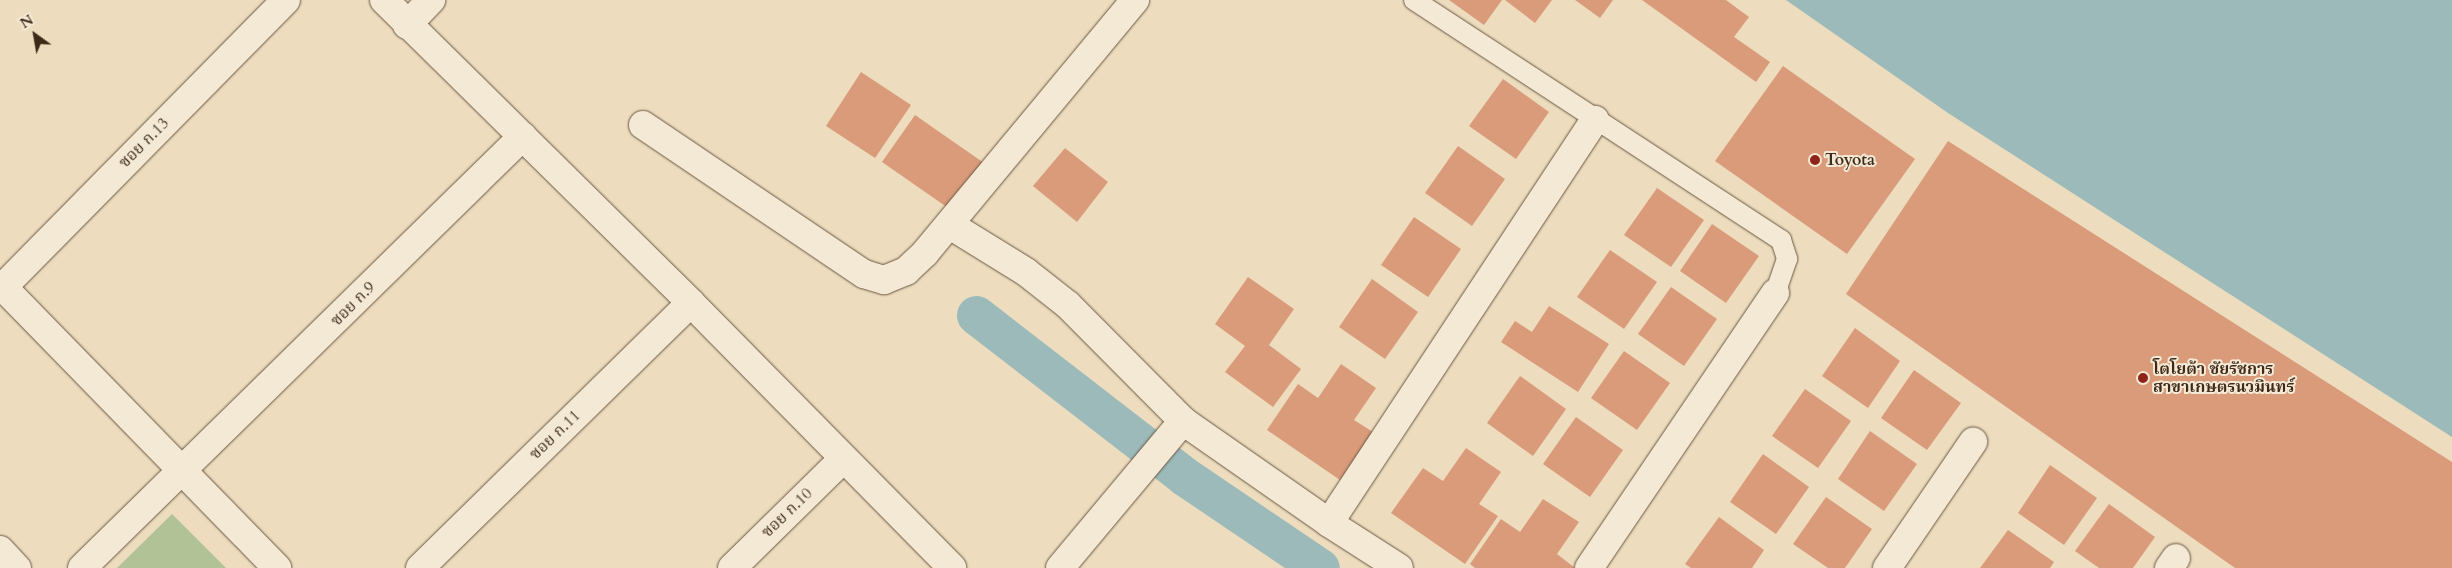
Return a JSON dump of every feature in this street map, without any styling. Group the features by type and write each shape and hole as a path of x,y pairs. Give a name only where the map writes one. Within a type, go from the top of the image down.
{"street":[{"name":"ซอย ก.13","path":"1,286 286,0"},
{"path":"384,0 407,25 523,136 691,303 952,568"},
{"path":"407,25 431,0"},
{"path":"643,125 864,274 884,280 906,271 950,225 1136,0"},
{"path":"1329,523 1595,120"},
{"name":"ซอย ก.9","path":"82,568 523,136"},
{"path":"950,225 1026,272 1068,305 1183,421 1329,523 1399,568"},
{"path":"1,286 277,568"},
{"path":"1589,568 1775,293"},
{"name":"ซอย ก.11","path":"420,568 691,303"},
{"path":"1060,568 1183,421"},
{"path":"1887,568 1973,442"},
{"name":"ซอย ก.10","path":"732,568 843,459"},
{"path":"0,550 17,568"}],"lane":[{"path":"1414,0 1781,240 1787,259 1775,293"}],"green space":[{"path":"172,514 226,568 117,568"}],"water":[{"path":"1786,0 2452,0 2452,437 1948,113"}],"building":[{"path":"1449,0 1502,0 1484,25"},
{"path":"1505,0 1552,0 1535,23"},
{"path":"1575,0 1613,0 1600,18"},
{"path":"1642,0 1726,0 1749,17 1734,37 1770,62 1756,82"},
{"name":"Toyota","path":"1783,66 1915,159 1847,254 1715,161"},
{"path":"861,72 911,105 875,158 826,126"},
{"path":"1503,79 1549,112 1516,159 1469,126"},
{"path":"915,115 984,163 951,210 882,162"},
{"name":"โตโยต้า ชัยรัชการ สาขาเกษตรนวมินทร์","path":"1948,141 2452,462 2452,568 2235,568 1846,294"},
{"path":"1458,146 1505,179 1472,226 1425,193"},
{"path":"1065,148 1108,182 1077,222 1033,186"},
{"path":"1657,188 1704,220 1671,267 1624,235"},
{"path":"1414,217 1461,249 1428,297 1381,265"},
{"path":"1712,224 1759,256 1726,303 1680,271"},
{"path":"1610,250 1657,282 1624,329 1577,297"},
{"path":"1248,277 1294,309 1269,345 1301,369 1273,407 1225,372 1245,346 1215,324"},
{"path":"1372,279 1418,312 1385,359 1339,327"},
{"path":"1671,287 1717,319 1684,366 1638,334"},
{"path":"1549,306 1609,344 1578,392 1501,342 1515,321 1532,332"},
{"path":"1855,328 1900,361 1868,408 1822,376"},
{"path":"1624,351 1670,383 1637,430 1591,398"},
{"path":"1341,364 1376,388 1354,420 1373,432 1340,480 1267,430 1298,384 1318,398"},
{"path":"1914,370 1961,403 1927,450 1881,418"},
{"path":"1520,376 1566,409 1533,456 1487,423"},
{"path":"1805,389 1851,421 1818,468 1772,436"},
{"path":"1576,417 1623,450 1590,497 1543,464"},
{"path":"1870,431 1917,464 1884,511 1838,479"},
{"path":"1466,448 1501,472 1479,504 1498,516 1465,564 1391,513 1423,468 1443,481"},
{"path":"1763,454 1809,487 1776,534 1730,502"},
{"path":"2050,465 2097,498 2064,545 2018,513"},
{"path":"1826,497 1872,529 1845,568 1828,568 1793,544"},
{"path":"1543,499 1579,522 1557,554 1575,568 1475,568 1470,564 1501,519 1520,532"},
{"path":"2109,504 2155,537 2133,568 2099,568 2075,551"},
{"path":"1719,517 1764,550 1752,568 1691,568 1685,564"},
{"path":"2008,530 2054,562 2050,568 1980,568"}],"waterway":[{"path":"976,315 1184,476 1320,568"}],"place":[{"name":"Toyota","path":"1815,160"},
{"name":"โตโยต้า ชัยรัชการ สาขาเกษตรนวมินทร์","path":"2143,378"}]}
